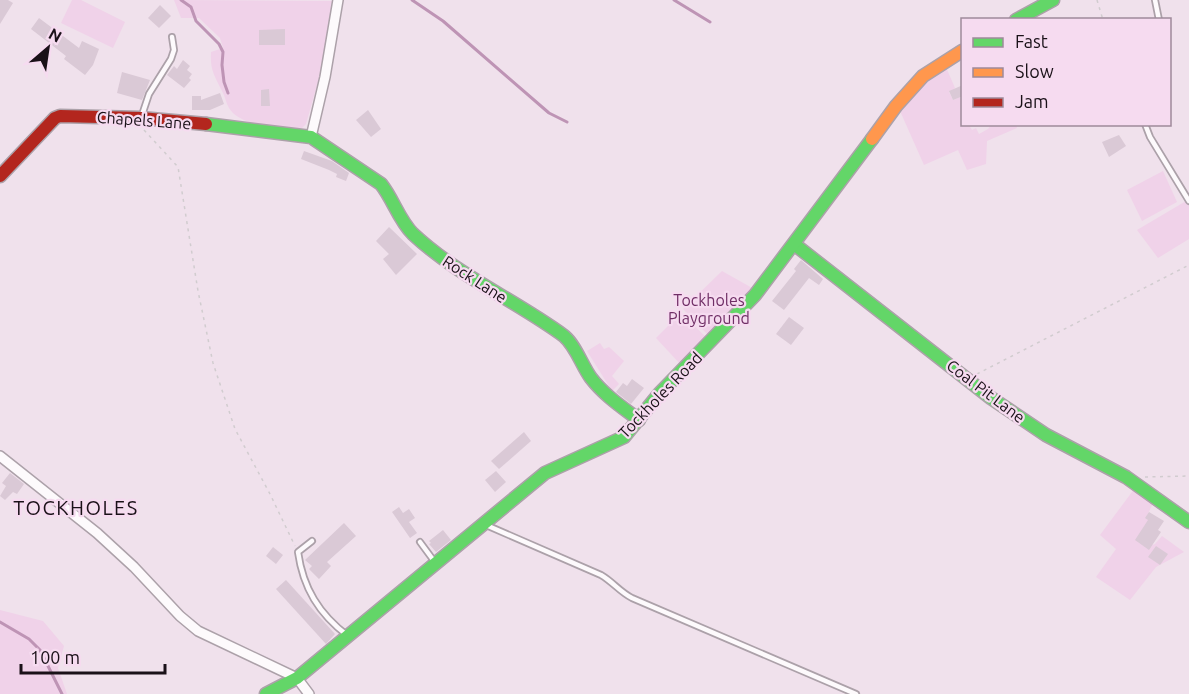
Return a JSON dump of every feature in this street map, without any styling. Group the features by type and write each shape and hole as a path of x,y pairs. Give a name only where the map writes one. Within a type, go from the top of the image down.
{"street":[{"path":"311,137 325,77 338,0"},
{"path":"1020,18 1053,0"},
{"name":"Tockholes Road","path":"266,694 297,678 545,473 624,437 659,394 755,296 896,106 923,76 961,52"},
{"name":"Chapels Lane","path":"0,176 55,118 77,115 140,123 223,126 311,137"},
{"name":"Rock Lane","path":"311,137 381,184 389,194 405,225 446,261 566,338 602,391 639,420"},
{"name":"Coal Pit Lane","path":"794,244 991,398 1046,435 1126,477 1189,522"},
{"path":"0,456 97,533 198,631 297,678 309,694"}],"lane":[{"path":"1155,0 1159,18"},
{"path":"140,123 149,94 171,60 174,50 172,37"},
{"path":"1146,126 1150,137 1189,201"},
{"path":"484,524 601,575 610,580 620,592 632,598 856,694"},
{"path":"312,541 298,552 301,572 314,601 334,625 348,636"},
{"path":"420,542 436,563"}],"path":[{"path":"1097,0 1102,18"},
{"path":"140,123 178,167 198,291 213,363 235,429 298,552"},
{"path":"969,379 1189,265"},
{"path":"1126,477 1189,476"}],"green space":[{"path":"72,0 81,0 125,22 113,48 61,23"},
{"path":"174,0 333,1 323,64 306,124 299,131 281,129 241,119 234,114 228,106 212,68 211,52 223,48 220,38 199,18 181,18"},
{"path":"945,65 955,88 949,92 953,100 960,97 961,100 961,126 970,126 972,130 976,128 979,134 990,126 1016,126 1017,128 987,141 986,164 967,170 958,150 924,165 900,111 917,90"},
{"path":"1163,171 1177,202 1142,221 1127,190"},
{"path":"1186,201 1189,206 1189,239 1158,258 1137,230"},
{"name":"Tockholes Playground","path":"722,271 754,289 709,336 683,309"},
{"path":"681,313 709,340 682,366 656,338"},
{"path":"600,343 604,349 609,347 624,361 612,376 619,384 612,391 587,351"},
{"path":"1135,488 1154,501 1146,518 1148,520 1146,547 1155,544 1162,536 1184,552 1156,567 1130,600 1096,577 1116,549 1100,535"},
{"path":"0,610 43,621 64,646 58,668 67,694 0,694"}],"building":[{"path":"0,0 13,3 0,24"},
{"path":"160,5 171,16 159,28 148,18"},
{"path":"39,18 79,48 82,41 99,49 93,65 85,75 64,59 66,56 31,29"},
{"path":"285,29 285,45 259,45 259,30"},
{"path":"183,60 190,66 187,70 192,74 189,78 191,80 184,88 167,75 174,66 177,69"},
{"path":"122,72 150,80 142,100 117,93"},
{"path":"961,86 961,97 953,100 949,91"},
{"path":"269,89 270,106 261,106 261,90"},
{"path":"220,93 224,104 210,110 192,110 192,96 201,96 201,100"},
{"path":"368,110 381,129 371,137 356,120"},
{"path":"1119,135 1126,146 1109,157 1102,142"},
{"path":"304,151 332,161 349,173 346,181 336,177 337,174 329,170 301,159"},
{"path":"389,227 417,254 396,275 383,259 389,254 376,241"},
{"path":"801,260 823,279 819,285 809,278 784,310 772,301 796,271 794,269"},
{"path":"789,317 804,328 791,345 776,334"},
{"path":"632,379 644,388 631,404 616,392 623,383 627,386"},
{"path":"524,432 531,441 499,469 491,461"},
{"path":"496,471 506,482 495,492 485,480"},
{"path":"10,473 24,484 17,494 13,492 5,500 0,496 6,486 2,483"},
{"path":"399,507 403,513 409,509 415,518 409,522 417,533 410,538 392,512"},
{"path":"1149,512 1164,521 1158,530 1161,532 1149,550 1135,540 1148,520 1145,518"},
{"path":"344,523 356,536 327,562 331,566 319,579 309,569 312,566 305,560"},
{"path":"443,530 451,540 436,552 429,541"},
{"path":"1156,546 1168,554 1160,565 1148,557"},
{"path":"273,547 283,555 276,564 266,556"},
{"path":"286,580 335,634 326,644 276,589"}],"waterway":[{"path":"181,0 191,7 196,21 219,44 223,52 224,82 228,93"},
{"path":"412,0 443,21 549,113 567,122"},
{"path":"674,0 710,22"},
{"path":"0,622 29,639 40,650 62,694"}],"traffic: fast":[{"path":"1020,18 1053,0"},
{"path":"206,124 311,137 381,184 413,234 449,263 564,336 596,384 639,420"},
{"path":"266,694 297,678 545,473 624,437 659,394 755,295 872,139"},
{"path":"794,244 991,398 1046,435 1126,477 1189,522"}],"traffic: slow":[{"path":"872,139 896,106 923,76 961,52"}],"traffic: jam":[{"path":"0,176 55,118 60,116 141,118 206,124"}],"district":[{"name":"TOCKHOLES","path":"76,508"}]}
